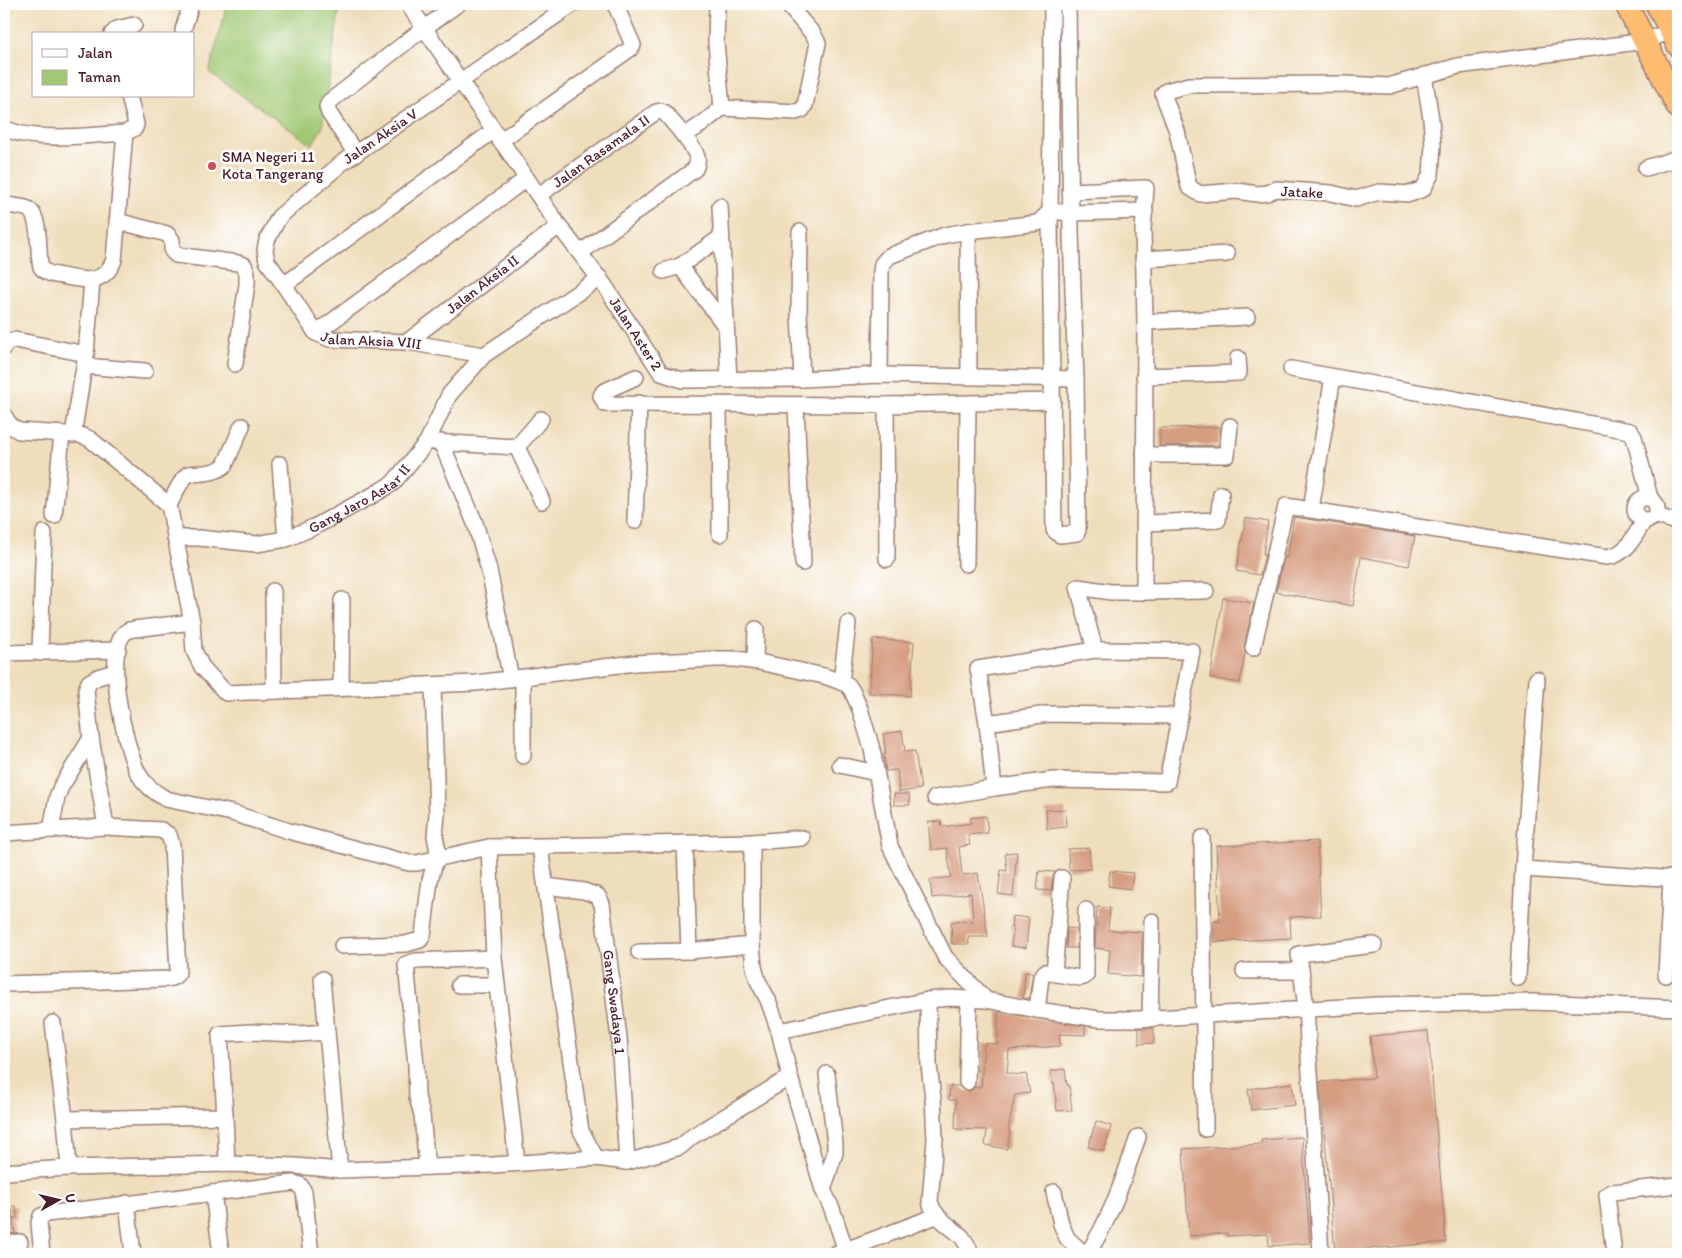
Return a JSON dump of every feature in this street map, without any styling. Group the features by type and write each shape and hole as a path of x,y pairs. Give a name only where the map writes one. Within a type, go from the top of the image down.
{"highway":[{"path":"1626,4 1678,107"},
{"path":"1657,4 1675,38"}],"street":[{"path":"183,30 191,4"},
{"name":"Jalan Aster 2","path":"408,4 526,179 559,226 600,278 661,373 682,380 802,379 880,375 1076,379"},
{"path":"356,154 329,112 329,102 458,4"},
{"name":"Jalan Aksia V","path":"288,282 267,260 265,250 267,240 279,216 343,162 573,4"},
{"path":"717,4 716,43 722,108"},
{"path":"684,136 722,108 796,112 802,110 805,105 818,43 813,34 787,4"},
{"path":"1052,4 1050,233 1054,530 1060,535 1077,533 1078,530 1076,379 1070,232 1068,4"},
{"path":"288,282 497,136 630,49 633,45 618,9"},
{"path":"114,32 117,29 134,25"},
{"path":"1424,75 1458,66 1675,38"},
{"name":"Jatake","path":"1424,75 1433,145 1431,174 1423,189 1410,194 1379,192 1356,199 1331,193 1276,189 1267,193 1257,194 1237,191 1200,194 1189,187 1177,131 1163,94 1166,91 1189,85 1343,84 1376,87 1390,86 1424,75"},
{"path":"4,128 21,133 57,137 125,133 135,128 136,124 130,98"},
{"name":"Jalan Rasamala II","path":"539,195 656,112 661,111 665,114 684,136 697,157 698,164 695,169 580,253"},
{"path":"4,205 28,209 32,214 39,238 41,267 45,271 51,274 92,281 108,273 114,260 125,133"},
{"path":"1646,168 1678,158"},
{"path":"316,332 526,179"},
{"path":"1070,191 1146,188 1143,230 1145,322 1144,592"},
{"path":"720,206 729,380"},
{"path":"1050,211 1071,213 1145,211"},
{"path":"880,375 882,264 889,256 945,235 1038,223 1050,211"},
{"path":"118,221 167,234 172,240 172,251 176,255 244,265 247,274 247,284 235,364"},
{"path":"1038,223 1050,233 1070,232"},
{"name":"Jalan Aksia II","path":"407,342 559,226"},
{"path":"968,231 969,376"},
{"path":"800,232 799,314 802,379"},
{"path":"664,271 680,266 721,237"},
{"path":"1143,259 1227,254"},
{"path":"680,266 726,327"},
{"name":"Gang Jaro Astar II","path":"175,538 199,538 256,544 286,539 314,527 393,483 434,442 449,395 484,355 600,278"},
{"path":"54,516 68,435 85,360 92,281"},
{"name":"Jalan Aksia VIII","path":"288,282 316,332 330,340 407,342 484,355"},
{"path":"1145,322 1247,317"},
{"path":"4,347 6,343 15,340 85,360 145,371"},
{"path":"1144,376 1238,373 1238,358"},
{"path":"1291,370 1630,431 1634,437 1650,498 1644,497 1636,503 1635,514 1639,518 1678,523"},
{"path":"636,377 603,392 601,396 605,404 796,406 1053,401"},
{"path":"1311,509 1334,377"},
{"path":"635,521 639,404"},
{"path":"966,564 968,404"},
{"path":"719,405 720,534"},
{"path":"886,405 887,559"},
{"path":"796,406 804,563"},
{"path":"4,415 8,423 20,431 85,436 169,505"},
{"path":"517,447 541,418"},
{"path":"242,426 225,465 221,468 188,474 183,478 169,505 192,622 194,651 202,667 222,689 232,693 476,683 660,661 716,659 755,662 824,676 841,682 848,685 852,691 860,709 872,749 890,846 945,957 986,1000"},
{"path":"1144,455 1227,455 1230,426"},
{"path":"517,447 434,442 474,523 489,570 523,710 523,756"},
{"path":"517,447 542,501"},
{"path":"280,464 286,539"},
{"path":"1145,523 1218,520 1221,494"},
{"path":"1253,648 1286,506 1608,558 1622,552 1650,518"},
{"path":"40,653 44,533"},
{"path":"1095,650 1078,588 1111,592 1206,590"},
{"path":"272,591 274,691"},
{"path":"341,688 342,600"},
{"path":"192,622 126,631 121,639 118,650 115,672 121,719 138,773 156,793 166,799 232,813 289,831 417,863 438,855 488,847 685,844 802,838"},
{"path":"841,682 848,624"},
{"path":"755,662 756,629"},
{"path":"4,653 118,650"},
{"path":"935,798 1053,780 1167,782 1192,651 1095,650 978,669 987,723 994,788"},
{"path":"106,827 91,738 86,690 89,682 93,679 115,672"},
{"path":"1518,978 1523,869 1537,679"},
{"path":"342,946 406,944 420,940 423,935 430,880 438,855 435,836 437,814 433,685"},
{"path":"987,723 1048,714 1180,716"},
{"path":"51,830 57,797 61,787 91,738"},
{"path":"840,765 876,772"},
{"path":"4,833 106,827 161,830 168,835 172,845 178,973 168,979 4,984"},
{"path":"1202,838 1205,1015 1204,1093 1206,1129"},
{"path":"752,842 752,946 758,981 768,1000 779,1030 790,1077 843,1253 936,1216"},
{"path":"685,844 688,951"},
{"path":"488,847 494,958 517,1163"},
{"path":"540,847 581,1132 596,1158"},
{"path":"1523,869 1675,879 1666,975"},
{"path":"1054,973 1062,878"},
{"name":"Gang Swadaya 1","path":"546,886 584,890 598,896 602,904 619,1038 627,1162"},
{"path":"1037,1010 1040,976 1045,972 1080,978 1086,975 1086,910"},
{"path":"1150,1019 1152,922"},
{"path":"1321,1254 1306,1008 1298,954 1374,945"},
{"path":"640,952 688,951 752,946"},
{"path":"427,1167 422,1115 416,1086 416,1065 406,964 416,961 494,958"},
{"path":"1244,971 1301,971"},
{"path":"322,979 340,1170"},
{"path":"459,985 497,985"},
{"path":"779,1030 928,1000 950,998 986,1000 1099,1019 1150,1019 1306,1008 1533,1002 1678,1008"},
{"path":"928,1000 929,1065 935,1139 930,1202 932,1212 962,1237 971,1254"},
{"path":"968,1082 969,1000"},
{"path":"53,1022 70,1168"},
{"path":"227,1164 220,1034 327,1032"},
{"path":"823,1190 835,1153 826,1074"},
{"path":"4,1172 70,1168 227,1164 295,1166 340,1170 493,1165 596,1158 627,1162 680,1147 693,1136 790,1077"},
{"path":"65,1118 225,1116"},
{"path":"1054,1192 1061,1224 1068,1238 1085,1254 1098,1239 1119,1191 1138,1137"},
{"path":"42,1254 38,1223 41,1216 127,1203 293,1183 300,1185 304,1192 311,1254"},
{"path":"1614,1254 1607,1195 1612,1192 1678,1186"},
{"path":"213,1194 221,1254"},
{"path":"127,1203 133,1254"},
{"path":"4,1244 20,1242"}],"green space":[{"path":"227,4 340,4 322,128 312,145 209,72"}],"building":[{"path":"1220,427 1219,445 1160,446 1160,428"},
{"path":"1294,517 1415,536 1409,566 1361,557 1353,606 1276,592 1284,557 1287,558"},
{"path":"1246,518 1268,522 1263,554 1265,554 1260,575 1236,571"},
{"path":"1223,598 1254,603 1244,646 1245,653 1240,683 1210,678"},
{"path":"873,639 914,642 910,696 869,693"},
{"path":"902,731 905,752 915,751 921,789 899,792 897,770 886,771 883,734"},
{"path":"894,794 909,794 910,805 894,805"},
{"path":"1065,809 1066,827 1047,829 1046,810"},
{"path":"986,816 988,833 968,835 970,845 959,847 962,875 978,873 988,937 968,937 969,944 952,944 951,922 973,921 971,893 932,898 930,880 951,877 947,848 931,850 928,822 941,821 942,827 971,823 970,818"},
{"path":"1317,841 1321,916 1290,917 1291,938 1214,942 1213,921 1220,921 1216,846"},
{"path":"1089,848 1091,869 1069,870 1068,849"},
{"path":"1017,852 1013,896 998,894 1001,870 1007,871 1005,853"},
{"path":"1039,871 1055,872 1051,891 1037,890"},
{"path":"1110,871 1133,873 1131,889 1108,886"},
{"path":"1097,907 1110,908 1108,930 1142,932 1141,977 1108,974 1110,950 1095,948"},
{"path":"1012,916 1029,918 1026,948 1011,946"},
{"path":"1067,928 1077,929 1077,948 1066,948"},
{"path":"1025,972 1033,973 1029,999 1023,998"},
{"path":"998,1012 1085,1026 1085,1035 1059,1034 1060,1046 1009,1050 1007,1073 1026,1074 1030,1093 1015,1095 1008,1130 1010,1131 1007,1149 985,1145 987,1130 955,1129 956,1100 949,1100 950,1086 959,1086 966,1091 975,1087 981,1087 984,1043 998,1044"},
{"path":"1139,1028 1154,1028 1154,1043 1139,1044"},
{"path":"1428,1031 1446,1242 1335,1252 1320,1082 1374,1078 1370,1036"},
{"path":"1065,1069 1072,1110 1057,1111 1051,1071"},
{"path":"1292,1083 1295,1105 1251,1110 1248,1089"},
{"path":"1096,1121 1111,1126 1104,1151 1088,1147"},
{"path":"1302,1137 1310,1243 1269,1246 1268,1234 1227,1236 1227,1233 1189,1236 1183,1149 1262,1144 1261,1140"},
{"path":"16,1206 17,1218 13,1218 15,1233 4,1235 4,1207"}],"place":[{"name":"SMA Negeri 11 Kota Tangerang","path":"212,166"}]}
